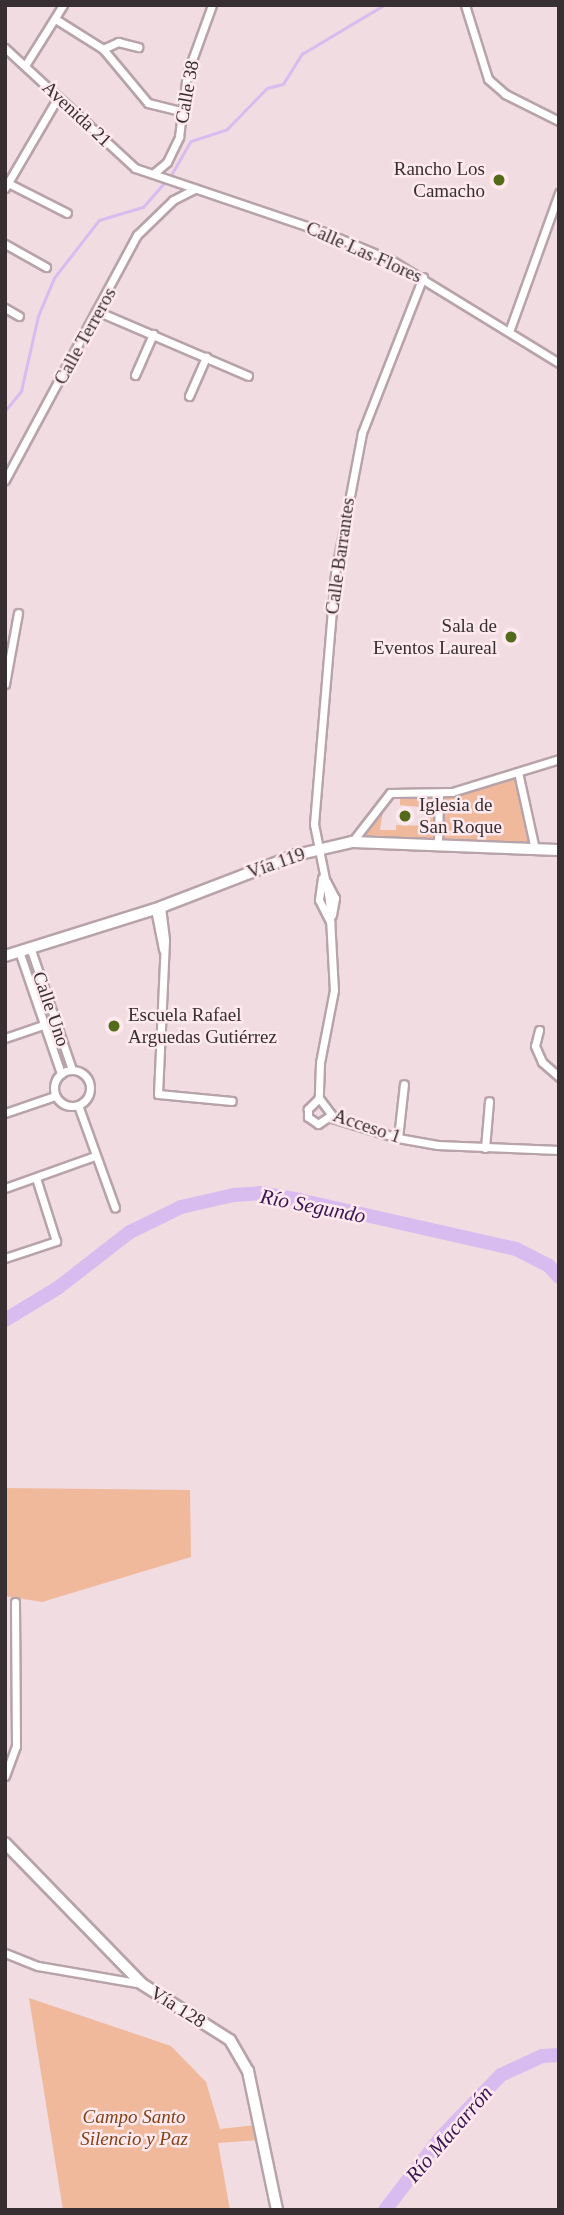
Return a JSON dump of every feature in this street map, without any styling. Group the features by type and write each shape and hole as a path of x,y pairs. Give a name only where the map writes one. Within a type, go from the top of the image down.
{"main road":[{"name":"Vía 119","path":"5,956 158,908 317,848 352,842 438,843 559,850"},
{"name":"Vía 128","path":"5,1843 142,1984 230,2040 248,2071 277,2210"}],"street":[{"path":"26,64 57,20 64,5"},
{"name":"Calle 38","path":"157,174 172,153 183,113 187,74 212,5"},
{"path":"465,5 488,79 505,94 559,121"},
{"path":"57,20 103,49 148,103 183,113"},
{"path":"103,49 118,42 138,47"},
{"name":"Avenida 21","path":"5,47 26,64 57,99 135,168 157,174"},
{"path":"57,99 7,185 67,213"},
{"name":"Calle Las Flores","path":"157,174 324,232 423,276 559,363"},
{"path":"173,200 174,181"},
{"name":"Calle Terreros","path":"5,480 99,312 137,235 173,200 195,189"},
{"path":"510,330 559,193"},
{"path":"5,244 46,267"},
{"name":"Calle Barrantes","path":"317,848 314,824 335,574 351,475 373,398 423,276"},
{"path":"5,308 19,316"},
{"path":"99,312 248,376"},
{"path":"135,375 153,334"},
{"path":"189,396 206,357"},
{"path":"6,678 18,613"},
{"path":"352,842 390,793 439,793 559,759"},
{"path":"518,772 535,849"},
{"path":"438,843 439,793"},
{"name":"Acceso 1","path":"317,848 330,923 333,1013 320,1063 319,1098 330,1116 398,1138 485,1147 559,1150"},
{"path":"158,908 163,950 158,1094 232,1101"},
{"name":"Calle Uno","path":"30,947 72,1070"},
{"name":"Calle Uno","path":"19,951 61,1074"},
{"path":"5,1038 55,1021"},
{"path":"539,1030 535,1046 542,1062 559,1077"},
{"path":"72,1070 82,1074 90,1088 78,1105 62,1104 55,1096 54,1084 61,1074 72,1070"},
{"path":"398,1138 404,1084"},
{"path":"5,1113 55,1096"},
{"path":"319,1098 308,1109 308,1117 318,1124 330,1116"},
{"path":"485,1147 489,1101"},
{"path":"78,1105 115,1208"},
{"path":"5,1188 95,1156"},
{"path":"5,1258 56,1241 36,1178"},
{"path":"5,1776 16,1746 15,1601"},
{"path":"5,1953 38,1966 142,1984"}],"green space":[{"path":"515,779 528,843 440,838 442,798"},
{"path":"390,795 436,796 433,839 366,835 384,805 380,830 396,830 396,825 428,826 429,808 400,805 400,797 392,797 389,805 385,804"},
{"path":"5,1488 190,1490 191,1557 42,1602 5,1596"},
{"name":"Campo Santo Silencio y Paz","path":"29,1998 171,2046 206,2082 220,2129 256,2125 259,2140 218,2143 230,2210 63,2210"}],"waterway":[{"path":"5,411 21,391 38,316 54,278 99,220 143,207 171,175 191,141 227,129 267,88 283,84 302,54 384,5"},
{"name":"Río Segundo","path":"5,1320 59,1287 130,1232 181,1207 234,1195 260,1193 299,1200 516,1249 549,1266 559,1277"},
{"name":"Río Macarrón","path":"385,2210 442,2136 501,2075 542,2056 559,2055"}],"place":[{"name":"Rancho Los Camacho","path":"499,180"},
{"name":"Sala de Eventos Laureal","path":"511,637"},
{"name":"Iglesia de San Roque","path":"405,816"},
{"name":"Escuela Rafael Arguedas Gutiérrez","path":"114,1026"}]}
